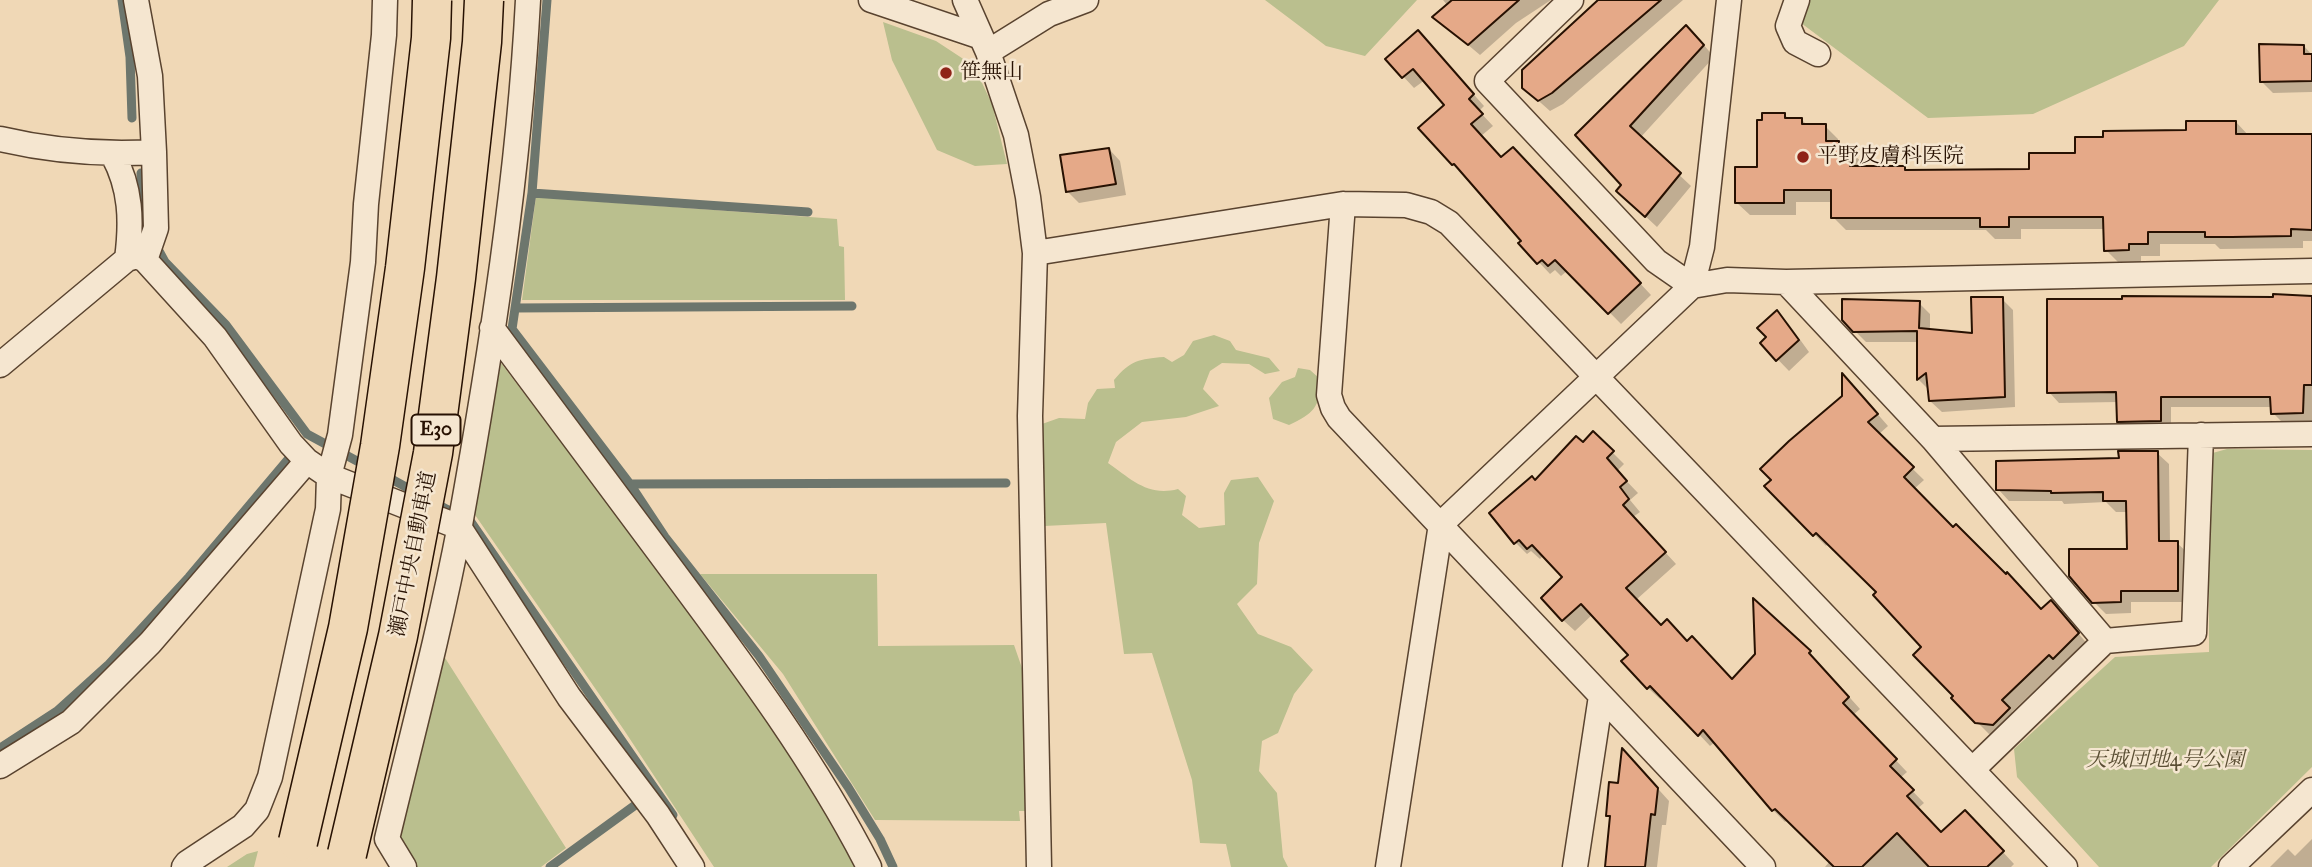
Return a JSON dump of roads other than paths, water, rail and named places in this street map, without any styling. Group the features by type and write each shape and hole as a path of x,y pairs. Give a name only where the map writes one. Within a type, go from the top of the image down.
{"highway":[{"name":"E30","path":"298,842 348,628 380,446 406,255 431,37 432,0"},
{"name":"瀬戸中央自動車道","path":"346,854 398,636 433,453 458,265 484,0"}],"street":[{"path":"0,365 144,249 154,152 150,76 136,0"},
{"path":"184,867 243,827 257,810 270,777 328,509 363,261 366,204 384,35 384,0"},
{"path":"404,867 387,839 460,520 492,328 515,160 528,0"},
{"path":"871,0 886,3 984,45 1049,14 1086,0"},
{"path":"965,0 1016,135 1035,253 1030,416 1039,867"},
{"path":"1571,0 1487,81 1656,261 1692,286 1727,280 1786,282 2312,271"},
{"path":"1388,867 1440,524 1692,286 1702,247 1729,0"},
{"path":"1797,0 1788,26 1795,42 1818,54"},
{"path":"0,139 32,146 113,155 154,152"},
{"path":"113,155 122,172 129,199 131,227 144,249 215,337 299,453 334,456 460,520 569,696 645,798 692,867"},
{"path":"1035,253 1343,204 1405,205 1431,212 1449,223 1597,375 2065,867"},
{"path":"1343,204 1329,395 1339,418 1763,867"},
{"path":"1786,282 1933,439 2105,641"},
{"path":"492,328 726,642 804,753 869,867"},
{"path":"1933,439 2312,434"},
{"path":"1973,769 2105,641 2194,633 2201,435"},
{"path":"0,766 71,722 150,643 299,453"},
{"path":"1575,867 1601,696"},
{"path":"2231,867 2312,790"}],"waterway":[{"path":"122,0 130,57 132,118"},
{"path":"547,0 532,193 512,329 630,484 665,537 759,656 848,787 880,839 893,867"},
{"path":"141,173 142,220 165,262 226,325 307,434 368,467"},
{"path":"532,193 808,212"},
{"path":"515,308 852,306"},
{"path":"0,748 57,711 109,664 189,577 296,450"},
{"path":"384,475 415,492"},
{"path":"630,484 1006,483"},
{"path":"433,502 471,522 673,815"},
{"path":"550,867 645,798"}],"place":[{"name":"笹無山","path":"946,73"},
{"name":"平野皮膚科医院","path":"1803,157"}],"park label":[{"name":"天城団地4号公園","path":"2165,761"}]}
